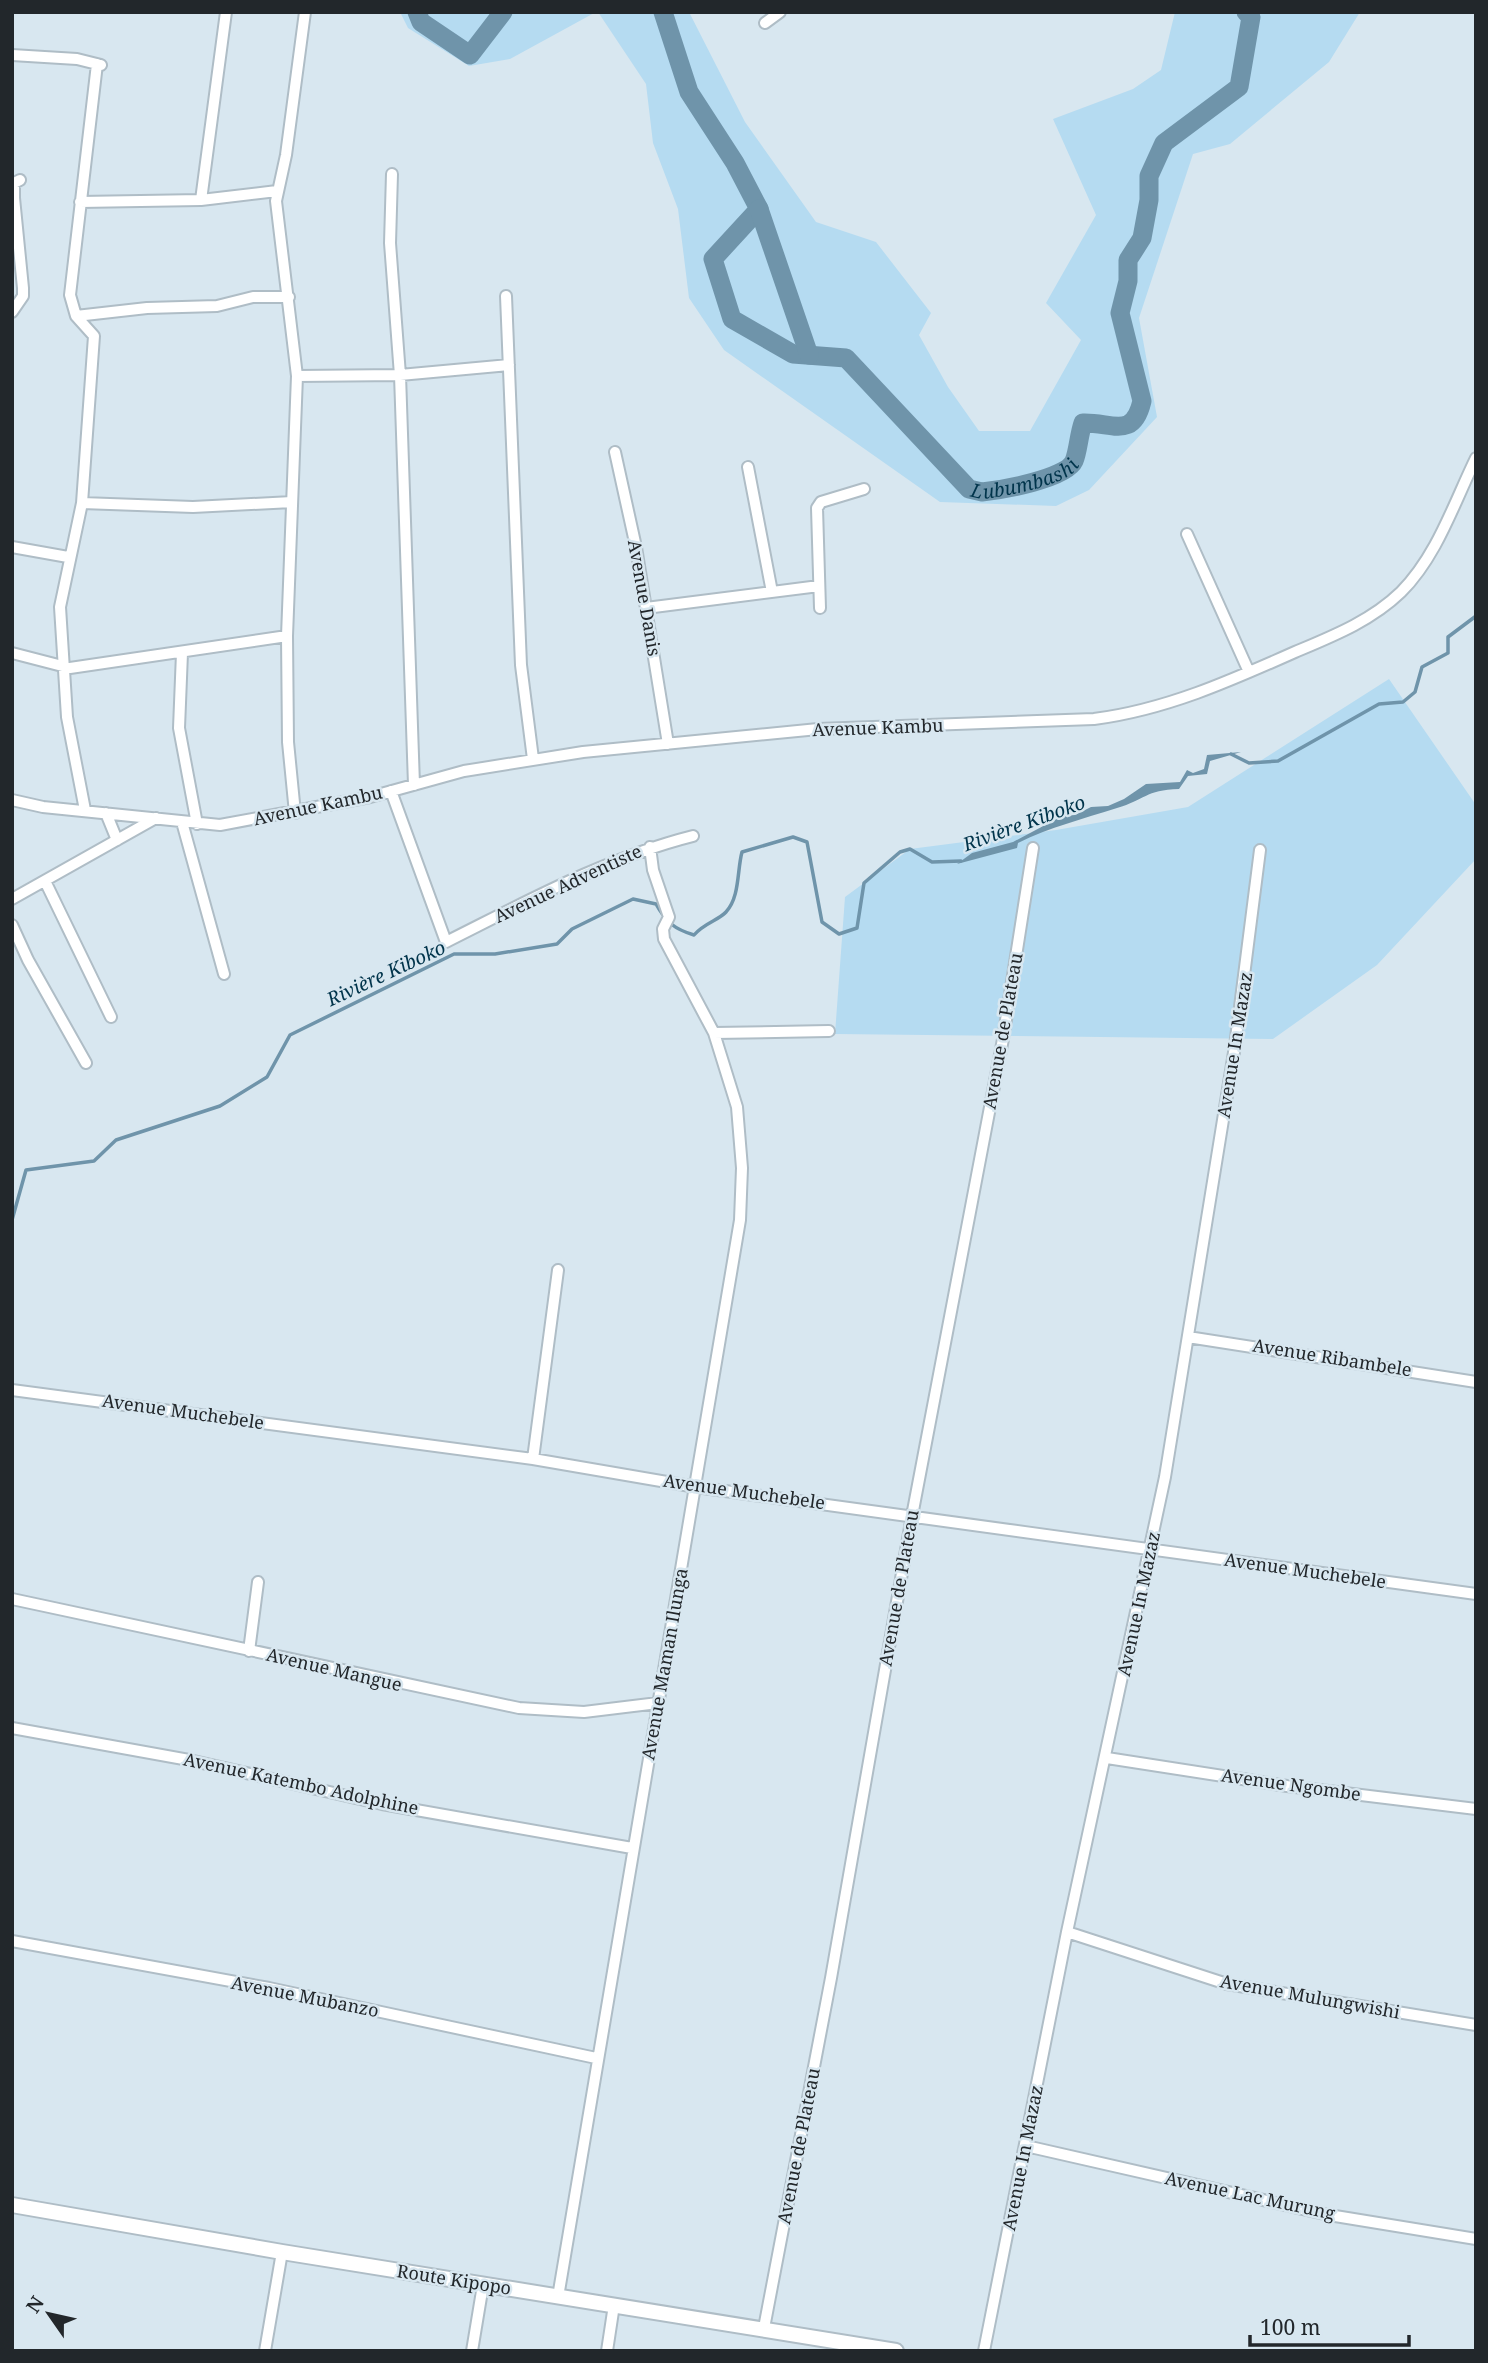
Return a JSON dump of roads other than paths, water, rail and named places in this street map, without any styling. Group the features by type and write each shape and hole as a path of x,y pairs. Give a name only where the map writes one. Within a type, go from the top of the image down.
{"main road":[{"name":"Route Kipopo","path":"12,2205 282,2252 896,2351"}],"street":[{"path":"201,200 226,12"},
{"path":"295,813 288,743 287,636 296,376 289,297 276,217 277,191 286,155 305,12"},
{"path":"765,23 780,12"},
{"path":"12,55 99,64 70,289 76,316 93,331 95,345 82,503 68,557 60,607 67,717 85,810"},
{"path":"392,174 390,243 400,375 414,785"},
{"path":"12,312 23,296 14,198 14,183 20,180"},
{"path":"80,201 201,200 277,191"},
{"path":"506,296 522,665 533,759"},
{"path":"76,316 147,308 217,306 253,297 289,297"},
{"path":"296,376 400,375 509,365"},
{"name":"Avenue Danis","path":"614,452 646,608 668,744"},
{"name":"Avenue Kambu","path":"12,800 43,807 197,824 238,823 391,791 464,771 533,759 818,730 1094,719 1158,708 1354,626 1401,592 1435,546 1476,458"},
{"path":"748,467 772,592"},
{"path":"820,608 817,508 821,502 864,489"},
{"path":"82,503 193,507 292,502"},
{"path":"1187,534 1249,672"},
{"path":"12,547 68,557"},
{"path":"646,608 819,586"},
{"path":"12,653 42,659 62,668 287,636"},
{"path":"182,653 179,728 197,824"},
{"name":"Avenue Adventiste","path":"391,791 446,942 560,886 650,847 693,836"},
{"path":"106,813 117,840"},
{"path":"12,899 156,818"},
{"path":"182,822 224,974"},
{"name":"Avenue Maman Ilunga","path":"558,2297 596,2058 740,1220 740,1122 714,1034 664,939 663,929 667,923 650,847"},
{"name":"Avenue de Plateau","path":"764,2328 831,1978 912,1516 1003,1039 1033,848"},
{"name":"Avenue In Mazaz","path":"984,2351 1067,1932 1151,1548 1241,1006 1260,850"},
{"path":"45,881 111,1017"},
{"path":"12,925 28,960 86,1063"},
{"path":"714,1034 829,1031"},
{"path":"533,1459 558,1270"},
{"name":"Avenue Ribambele","path":"1188,1337 1476,1382"},
{"name":"Avenue Muchebele","path":"12,1390 533,1459 696,1487 1476,1594"},
{"path":"249,1651 258,1582"},
{"name":"Avenue Mangue","path":"12,1599 407,1686 546,1712 617,1710 658,1703"},
{"name":"Avenue Katembo Adolphine","path":"12,1728 188,1759 382,1804 632,1848"},
{"name":"Avenue Ngombe","path":"1107,1758 1287,1786 1476,1809"},
{"name":"Avenue Mulungwishi","path":"1067,1932 1227,1984 1476,2025"},
{"name":"Avenue Mubanzo","path":"12,1941 269,1988 596,2058"},
{"name":"Avenue Lac Murung","path":"1026,2146 1329,2215 1476,2239"},
{"path":"265,2351 282,2252"},
{"path":"472,2351 483,2285"},
{"path":"607,2351 614,2305"}],"waterway":[{"name":"Lubumbashi","path":"417,12 421,22 470,55 503,12"},
{"name":"Lubumbashi","path":"663,12 689,92 735,163 759,209 713,259 732,319 793,354 846,358 969,489 982,492 1032,482 1059,473 1074,461 1083,423 1127,425 1138,413 1142,401 1120,313 1128,281 1128,260 1142,238 1149,200 1149,176 1164,143 1239,87 1251,17 1246,12"},
{"name":"Lubumbashi","path":"759,209 809,355"},
{"name":"Rivière Kiboko","path":"1231,754 1249,763 1278,761 1379,704 1403,702 1415,692 1422,667 1448,653 1448,637 1476,616"},
{"name":"Rivière Kiboko","path":"12,1220 26,1170 94,1161 116,1140 220,1106 267,1077 290,1035 454,954 495,954 557,944 572,929 633,899 656,904 671,924 694,935 723,915 731,906 742,852 793,837 807,842 822,922 839,934 857,928 864,883 900,852 910,849 932,862 961,861"}]}
